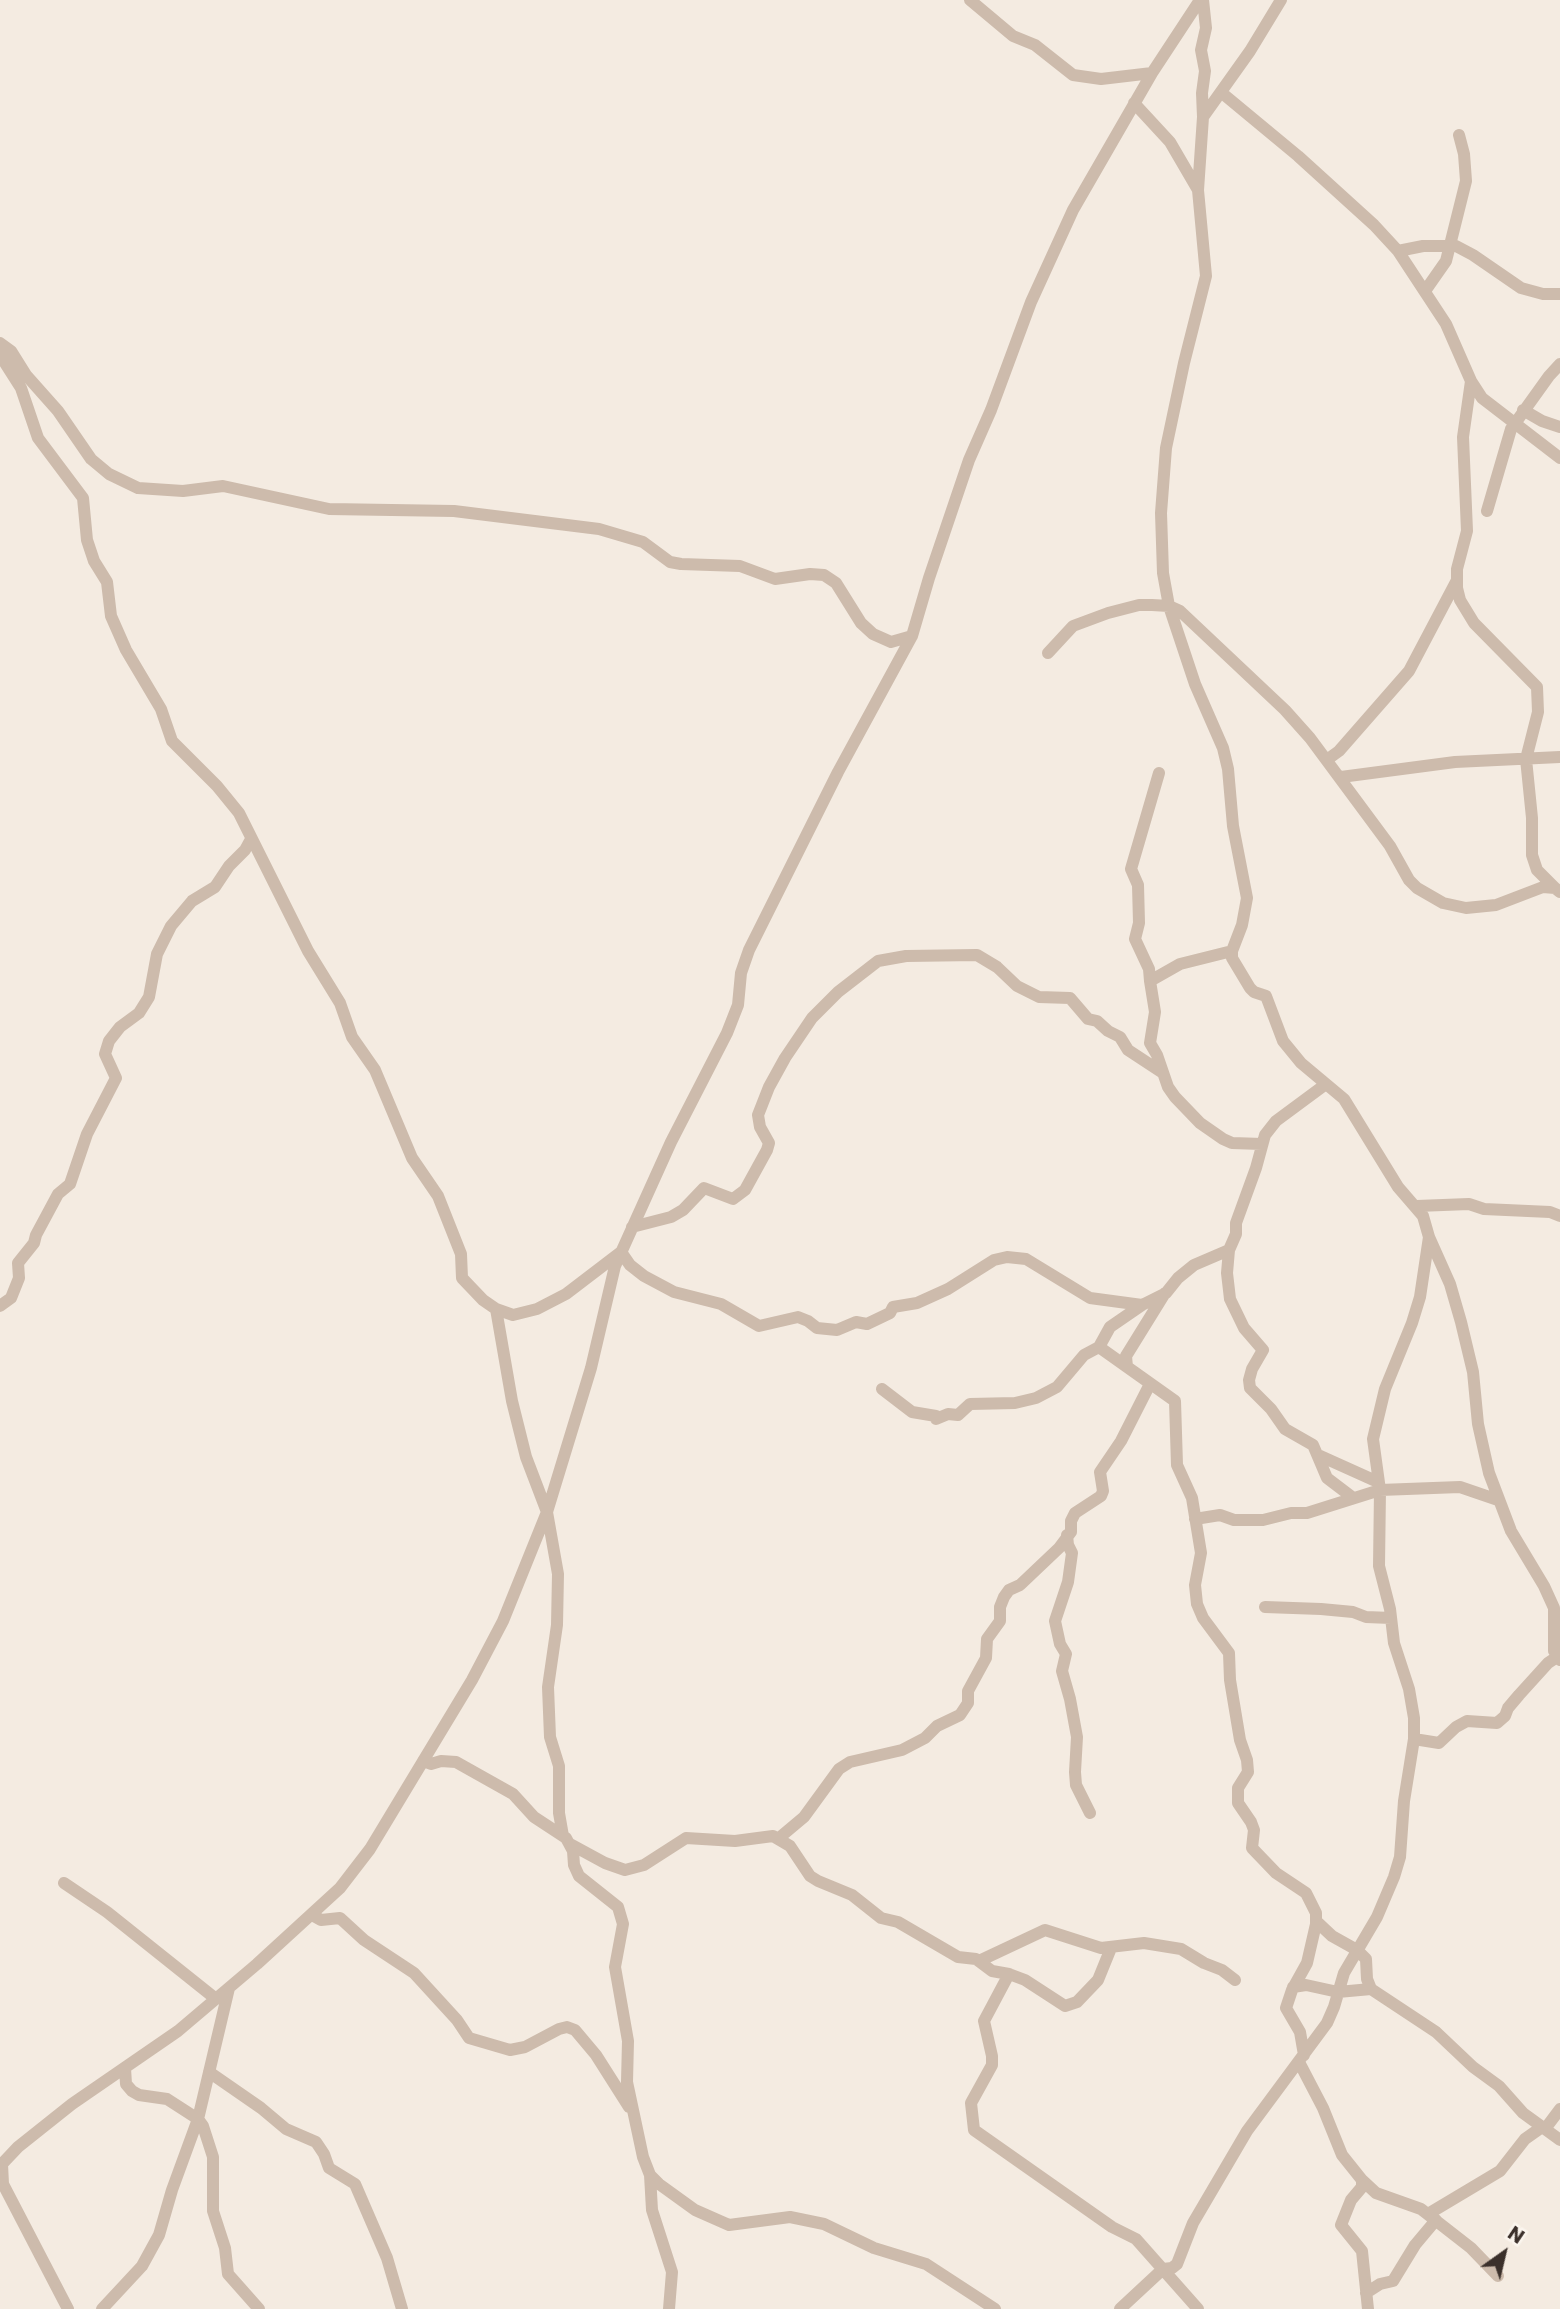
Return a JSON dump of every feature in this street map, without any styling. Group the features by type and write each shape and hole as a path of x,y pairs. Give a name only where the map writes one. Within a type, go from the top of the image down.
{"street":[{"path":"970,0 1013,36 1038,47 1073,75 1101,79 1152,73"},
{"path":"68,2309 3,2185 2,2161 72,2104 178,2031 340,1888 370,1849 462,1698 515,1594 547,1512 591,1368 606,1298 621,1252 671,1142 727,1033 738,1005 741,973 749,950 828,790 912,636 969,460 991,410 1031,302 1073,210 1152,73 1201,0"},
{"path":"1201,0 1206,28 1201,50 1205,71 1198,190 1206,276 1166,449 1163,484 1163,573 1169,606 1195,684 1223,748 1227,769 1233,826 1247,898 1242,925 1232,951 1235,965 1250,988 1266,996 1283,1041 1301,1063 1344,1099 1398,1186 1423,1216 1461,1322 1473,1373 1481,1440 1498,1500 1511,1531 1554,1608 1553,1644 1559,1659 1549,1663 1508,1708 1505,1716 1497,1723 1467,1721 1439,1743 1414,1739"},
{"path":"1203,117 1222,93 1281,0"},
{"path":"1222,93 1290,149 1374,225 1398,251 1425,291 1454,340 1471,381 1482,398 1560,458"},
{"path":"1134,103 1170,142 1198,190"},
{"path":"1425,291 1446,261 1466,181 1459,135"},
{"path":"1398,251 1423,246 1451,246 1473,255 1521,288 1544,294 1560,294"},
{"path":"0,343 11,351 91,459 109,474 138,488 183,491 223,486 329,509 454,511 599,529 643,542 670,562 740,566 775,579 810,574 824,575 836,583 861,624 873,634 891,642 912,636"},
{"path":"0,355 21,388 38,438 83,498 88,540 94,561 107,582 111,616 126,650 161,709 172,741 239,813 308,951 340,1003 352,1037 375,1070 412,1158 438,1196 461,1254 463,1278 483,1300 496,1309 513,1315 537,1309 566,1294 621,1252"},
{"path":"1487,511 1514,424 1560,364"},
{"path":"1471,381 1463,437 1467,531 1457,569 1460,600 1470,618 1537,687 1538,712 1526,759 1533,861 1537,870 1558,890"},
{"path":"1523,410 1560,427"},
{"path":"1328,760 1409,671 1457,580"},
{"path":"1048,653 1068,630 1094,618 1139,606 1169,606 1191,619 1285,710 1341,777 1417,888 1452,906 1478,908 1496,905 1543,887 1558,890"},
{"path":"1341,777 1455,762 1560,757"},
{"path":"1159,773 1131,869 1138,882 1139,923 1135,939 1149,969 1155,1012 1150,1043 1175,1097 1200,1123 1215,1135 1232,1143 1262,1144"},
{"path":"0,1307 11,1298 19,1278 18,1263 34,1243 58,1194 70,1184 87,1134 116,1078 105,1054 109,1041 120,1027 139,1013 149,997 157,954 171,926 192,901 215,887 251,839"},
{"path":"1150,981 1180,964 1232,951"},
{"path":"632,1227 671,1217 683,1210 704,1188 733,1199 745,1190 767,1150 769,1143 758,1121 758,1115 785,1058 812,1018 838,992 878,961 906,956 977,955 997,967 1017,986 1039,997 1070,998 1088,1019 1097,1021 1120,1037 1128,1049 1163,1073"},
{"path":"1326,1084 1276,1121 1265,1135 1236,1223 1236,1234 1228,1250 1227,1273 1230,1299 1244,1328 1263,1350 1248,1380 1250,1388 1271,1409 1285,1429 1308,1440 1318,1455 1327,1478 1352,1497"},
{"path":"1417,1206 1469,1204 1484,1209 1550,1212 1560,1216"},
{"path":"1120,2309 1163,2269 1177,2264 1193,2223 1247,2131 1327,2023 1344,1973 1377,1917 1400,1857 1404,1801 1414,1739 1413,1710 1394,1643 1378,1556 1379,1486 1373,1449 1374,1428 1385,1389 1410,1330 1420,1297 1429,1237"},
{"path":"1128,1367 1126,1356 1178,1278 1194,1265 1228,1250"},
{"path":"621,1252 630,1265 644,1276 674,1292 721,1304 758,1326 798,1317 817,1328 830,1330 856,1322 867,1324 890,1314 893,1307 918,1303 948,1289 994,1259 1007,1256 1026,1259 1090,1298 1142,1305"},
{"path":"882,1390 912,1412 936,1416 936,1419 948,1414 956,1415 970,1404 1015,1403 1044,1395 1057,1387 1084,1355 1099,1347 1110,1327 1142,1305 1166,1293"},
{"path":"496,1309 512,1401 526,1457 547,1512 558,1574 557,1625 548,1687 550,1737 559,1766 559,1813 579,1876 613,1901 622,1915 615,1967 626,2030 627,2082 643,2157 650,2175 652,2210 672,2272 669,2309"},
{"path":"1099,1347 1175,1401 1177,1465 1192,1497 1201,1553 1195,1585 1197,1604 1203,1618 1229,1653 1240,1740 1247,1760 1248,1772 1238,1788 1238,1803 1254,1830 1252,1848 1276,1873 1306,1893 1316,1913 1307,1963 1293,1987 1286,2008 1300,2032 1302,2058 1342,2155 1376,2193 1420,2209 1432,2217 1471,2248 1498,2276"},
{"path":"779,1839 804,1818 839,1769 850,1762 902,1750 925,1738 937,1726 957,1718 968,1703 968,1691 986,1658 987,1639 1000,1621 1000,1608 1004,1597 1054,1553 1071,1532 1071,1521 1075,1513 1101,1496 1103,1491 1100,1472 1121,1441 1150,1384"},
{"path":"1318,1455 1379,1486"},
{"path":"1195,1518 1220,1515 1234,1520 1263,1520 1307,1513 1379,1486 1460,1487 1498,1500"},
{"path":"1067,1535 1072,1553 1068,1582 1055,1621 1060,1644 1066,1654 1062,1671 1077,1737 1074,1772 1076,1785 1090,1813"},
{"path":"1265,1606 1353,1612 1366,1617 1391,1618"},
{"path":"423,1761 431,1764 441,1761 456,1762 478,1776 494,1781 513,1794 534,1817 566,1840 595,1858 625,1870 644,1865 686,1838 735,1840 773,1836 790,1846 810,1876 852,1895 881,1918 898,1922 958,1957 979,1961 992,1971 1025,1980 1065,2006 1077,2002 1098,1980 1111,1948"},
{"path":"64,1883 107,1912 216,1999"},
{"path":"312,1915 321,1920 340,1918 364,1940 414,1973 457,2020 469,2038 510,2050 525,2047 559,2029 567,2027 575,2030 596,2054 634,2113"},
{"path":"1316,1921 1332,1936 1357,1950 1366,1959 1367,1979 1371,1989 1436,2032 1473,2067 1499,2086 1523,2113 1560,2140"},
{"path":"979,1961 1045,1930 1101,1948 1144,1943 1181,1950 1236,1980"},
{"path":"1009,1974 984,2021 992,2065 971,2104 974,2130 1112,2227 1131,2235 1148,2250 1198,2309"},
{"path":"1293,1987 1306,1985 1338,1992 1371,1989"},
{"path":"102,2309 142,2266 154,2247 198,2119 229,1988"},
{"path":"125,2068 126,2084 132,2091 139,2095 167,2099 198,2119 211,2146 212,2201 225,2248 228,2274 259,2309"},
{"path":"209,2071 261,2108 286,2130 316,2142 329,2168 355,2184 387,2258 402,2309"},
{"path":"1366,2293 1380,2284 1393,2281 1432,2217 1500,2171 1525,2139 1544,2128 1560,2109"},
{"path":"650,2175 673,2196 695,2210 729,2225 790,2217 824,2224 874,2248 926,2264 995,2309"},
{"path":"1362,2180 1362,2187 1351,2200 1341,2225 1362,2251 1368,2309"}]}
